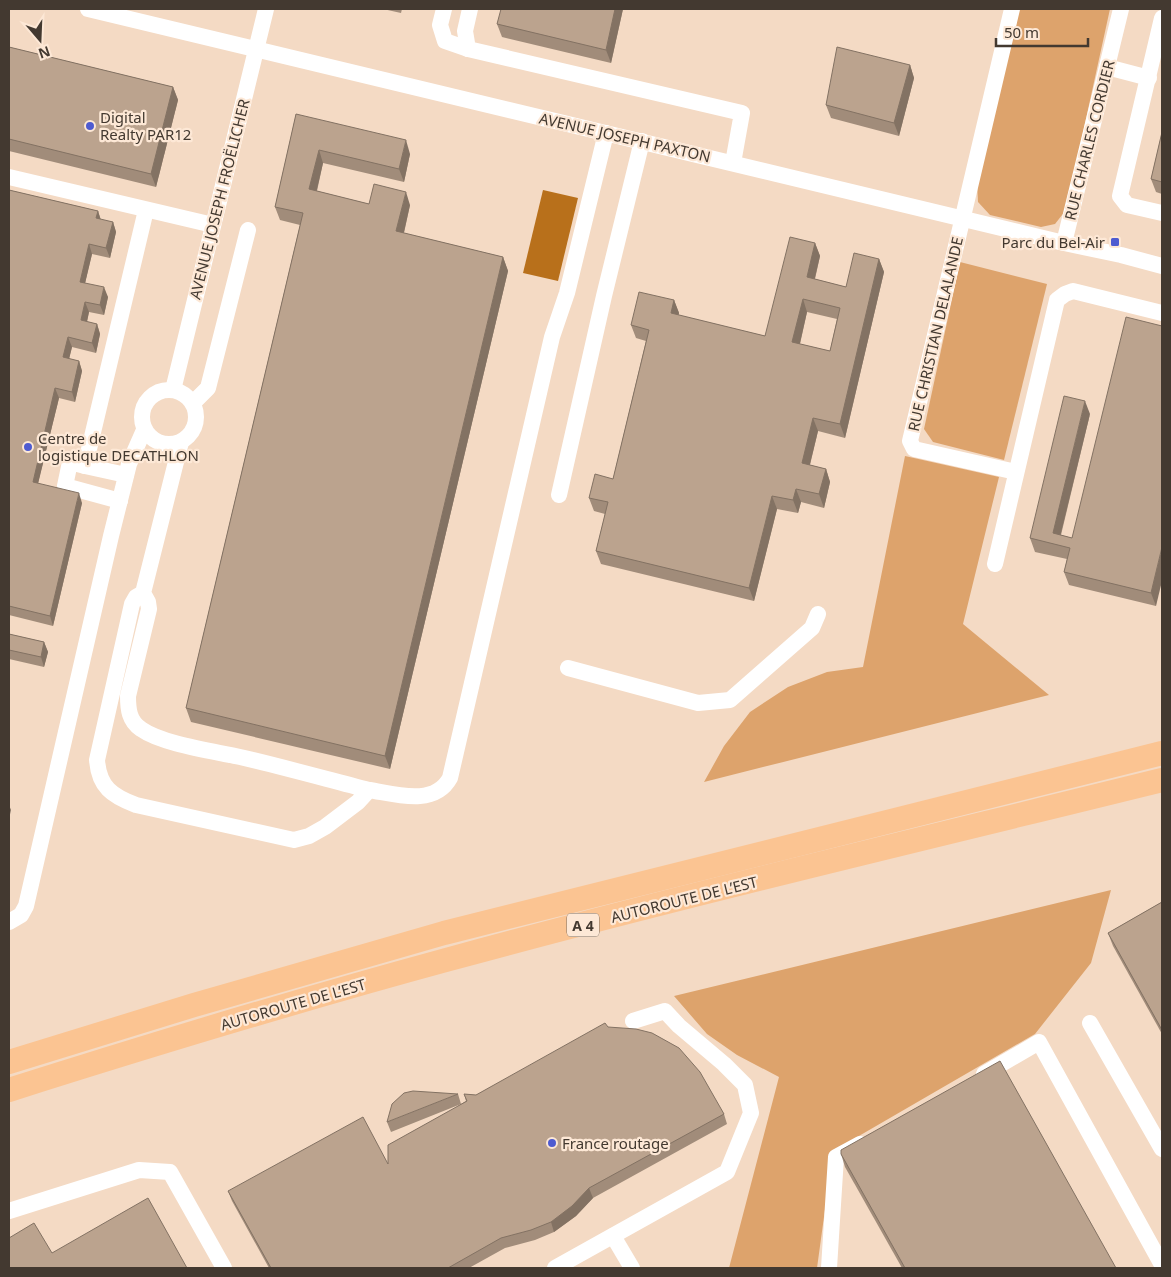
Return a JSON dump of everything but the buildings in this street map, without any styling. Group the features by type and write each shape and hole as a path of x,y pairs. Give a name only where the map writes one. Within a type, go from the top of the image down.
{"highway":[{"name":"AUTOROUTE DE L’EST","path":"9,1062 194,1005 444,933 1162,753"},
{"name":"AUTOROUTE DE L’EST","path":"9,1090 229,1022 457,957 660,904 1162,780"}],"street":[{"name":"AVENUE JOSEPH PAXTON","path":"88,9 110,11 256,50 1064,243 1122,254 1162,266"},
{"name":"AVENUE JOSEPH FROËLICHER","path":"173,390 266,9"},
{"path":"444,9 440,25 445,41 468,49 742,112 733,163"},
{"path":"468,49 465,31 470,9"},
{"path":"963,218 1012,9"},
{"name":"RUE CHARLES CORDIER","path":"1064,243 1121,9"},
{"path":"1162,18 1120,196 1127,205 1162,213"},
{"path":"1107,67 1149,78"},
{"path":"181,442 143,593 148,602 149,609 128,696 128,710 133,723 152,735 167,740 369,790 421,797 436,792 446,785 450,778 552,337 567,293 606,133"},
{"path":"559,495 604,296 642,141"},
{"path":"9,177 213,226"},
{"path":"85,466 146,210"},
{"name":"RUE CHRISTIAN DELALANDE","path":"963,218 910,441 914,449 1010,471"},
{"path":"193,403 208,388 248,230"},
{"path":"995,564 1010,471 1057,300 1073,291 1162,313"},
{"path":"164,390 181,392 193,403 197,421 194,430 181,442 173,445 156,442 144,430 142,413 144,405 156,393 164,390"},
{"path":"9,922 21,915 26,906 126,475 144,430"},
{"path":"120,500 65,486 70,462 126,475"},
{"path":"143,593 136,597 132,604 97,760 101,782 110,791 122,800 136,805 294,840 309,836 325,827 358,802 369,790"},
{"path":"568,668 698,703 730,700 812,628 818,614"},
{"path":"555,1268 727,1172 751,1113 745,1085 724,1064 679,1026 665,1011 633,1021"},
{"path":"1090,1023 1162,1149"},
{"path":"972,1081 1039,1042 1162,1265"},
{"path":"830,1268 836,1157 870,1138"},
{"path":"9,1211 139,1170 170,1172 224,1268"},
{"path":"613,1236 632,1268"}],"shaded area":[{"path":"1018,9 1110,9 1066,210 1055,224 1041,227 990,215 978,202 977,183"},
{"path":"543,190 578,198 558,281 523,273"},
{"path":"960,262 1047,284 1004,460 933,442 924,429"},
{"path":"905,456 999,477 963,624 1049,695 704,782 724,746 750,712 788,687 827,672 863,667"},
{"path":"1111,890 1091,963 1035,1034 833,1151 817,1268 729,1268 779,1077 737,1055 707,1034 674,996"}],"place":[{"name":"Digital Realty PAR12","path":"90,126"},
{"name":"Parc du Bel-Air","path":"1115,242"},
{"name":"Centre de logistique DECATHLON","path":"28,447"},
{"name":"France routage","path":"552,1143"}]}
